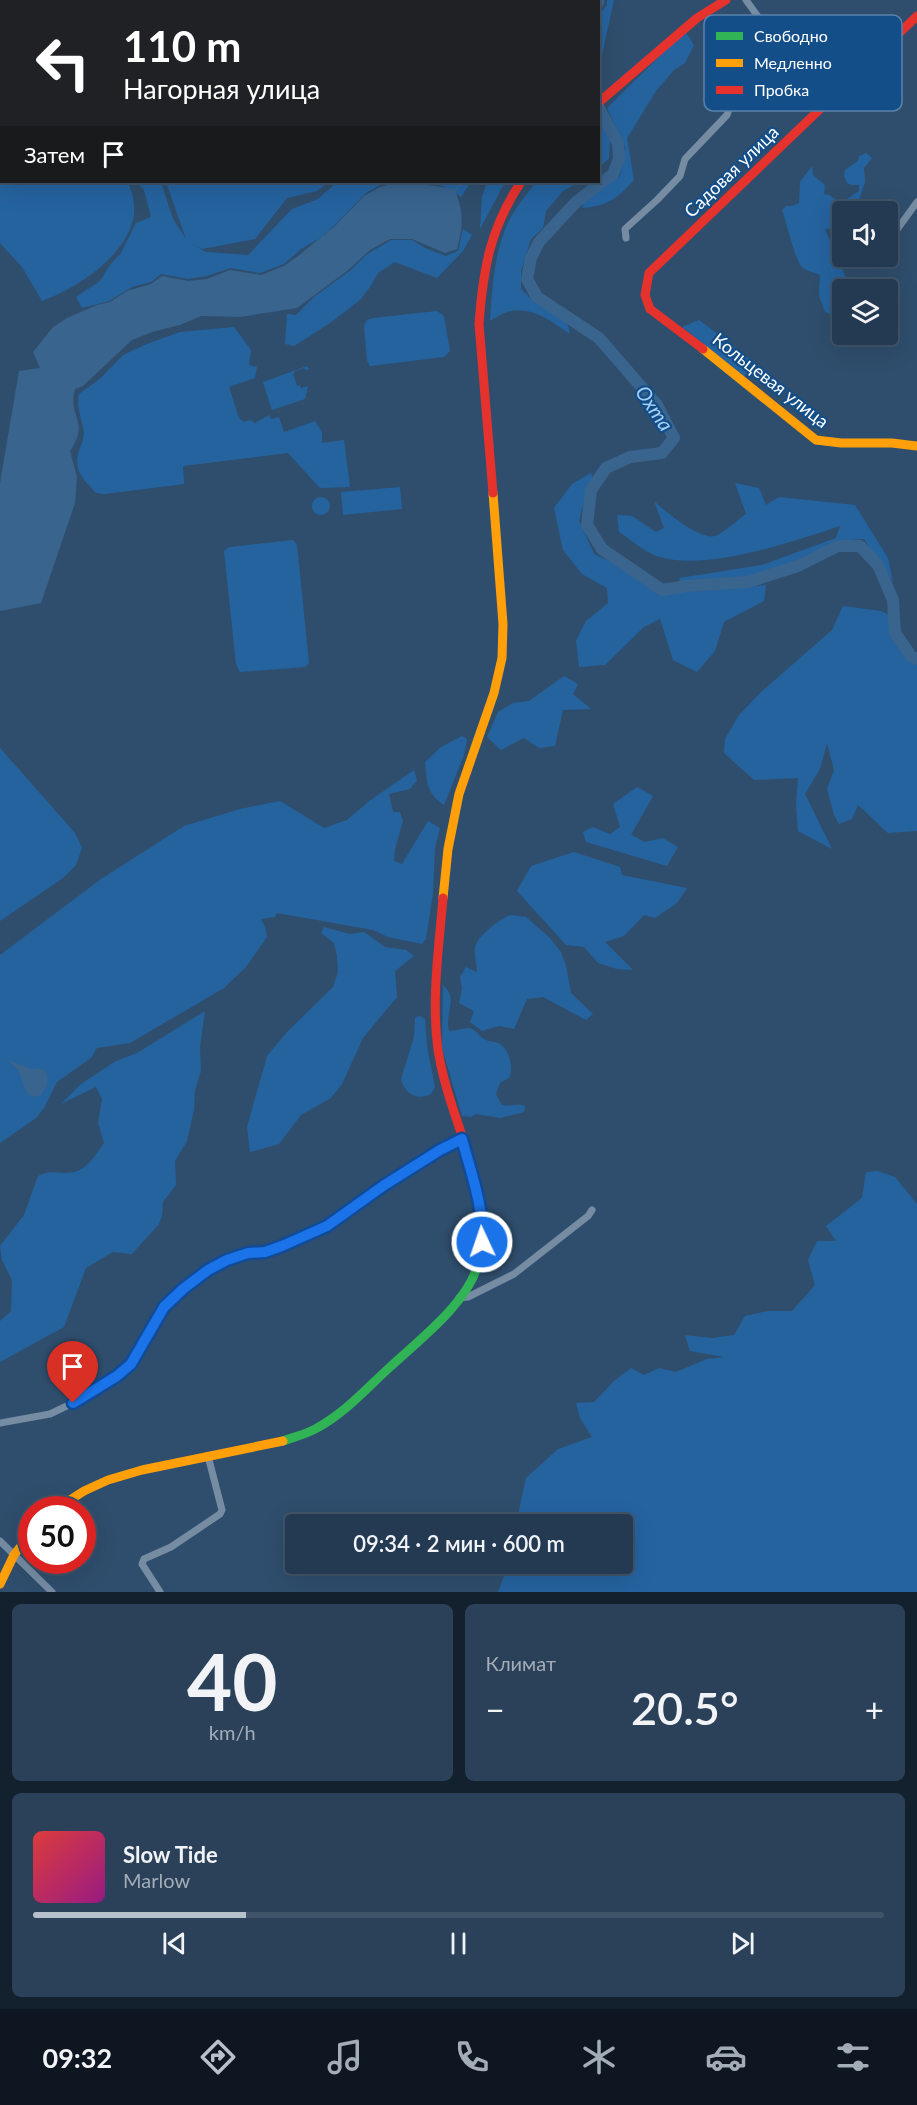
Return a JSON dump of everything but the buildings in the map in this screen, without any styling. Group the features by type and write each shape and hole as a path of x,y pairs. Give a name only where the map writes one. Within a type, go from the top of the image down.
{"main road":[{"path":"600,101 697,18 726,0"},
{"name":"Садовая улица","path":"902,30 917,16"},
{"name":"Садовая улица","path":"681,331 659,317 647,303 644,286 649,273 818,111"},
{"path":"76,1496 108,1480 142,1470 284,1441 307,1433 331,1420 446,1314 459,1298 477,1266 483,1226 477,1195 443,1075 438,1048 436,1006 449,838 459,793 499,677 503,653 503,624 479,324 481,280 488,250 496,224 510,196 520,183"},
{"name":"Кольцевая улица","path":"681,331 816,440 832,444 903,443 917,447"},
{"path":"0,1584 18,1550"}],"street":[{"path":"746,0 757,15"},
{"path":"626,238 626,229 680,176 685,159 728,111"},
{"path":"898,228 917,202"},
{"path":"0,1423 50,1414 117,1376 131,1364 164,1307 208,1270 248,1253 265,1252 282,1246 327,1226 383,1186 462,1139"},
{"path":"459,1298 468,1297 514,1274 592,1210"},
{"path":"160,1592 144,1569 142,1564 144,1559 171,1547 220,1514 222,1510 208,1456"},
{"path":"0,1541 52,1592"}],"shaded area":[{"path":"607,0 614,0 600,64 600,15 607,5"},
{"path":"685,31 694,45 685,63 674,70 656,91 627,138 634,180 611,200 582,208 584,201 620,176 625,147 607,108"},
{"path":"600,120 610,140 609,159 600,166"},
{"path":"866,153 872,158 864,168 865,182 860,201 844,201 859,191 859,185 847,183 844,176 845,170 858,161 859,156"},
{"path":"812,166 813,175 825,185 824,194 838,201 832,201 832,229 825,229 832,245 832,267 841,267 846,279 832,279 832,315 825,312 819,296 820,275 806,270 800,264 782,210 786,206 799,203 800,182"},
{"path":"0,183 128,183 134,201 134,214 130,229 122,243 99,268 85,279 56,295 42,301 22,267 0,243"},
{"path":"137,183 161,183 173,219 186,239 166,183 328,183 317,191 287,198 255,239 202,249 188,242 206,252 248,255 292,209 318,199 336,183 390,183 380,185 366,193 334,226 284,264 260,273 231,268 188,279 161,274 151,282 132,287 109,301 82,308 76,297 100,281 121,253 136,223 151,217 144,190"},
{"path":"409,183 455,190 462,219 457,249 445,253 412,239 390,239 370,250 347,271 297,308 240,317 201,316 132,340 83,386 75,389 73,399 79,432 70,451 77,477 75,503 41,603 0,611 0,483 19,371 40,368 33,352 53,327 67,318 110,302 127,291 151,284 162,276 188,281 207,279 230,270 261,275 284,266 335,226 364,196 380,187"},
{"path":"428,183 470,183 461,197 443,186"},
{"path":"487,183 504,183 480,229 482,197"},
{"path":"535,183 577,183 563,191 546,211 543,228 531,239 521,271 521,289 535,303 546,306 567,321 570,334 541,316 524,311 507,312 490,321 494,272 499,248 507,225 520,202"},
{"path":"463,229 472,235 463,251 437,278 395,262 378,273 360,300 330,323 294,346 285,344 287,314 296,315 314,297 352,269 366,255 391,240 412,240 446,256 458,251"},
{"path":"437,311 444,316 450,351 444,357 370,366 367,360 364,326 367,320"},
{"path":"699,320 755,363 744,377 682,327"},
{"path":"234,327 251,350 249,365 257,367 255,378 229,387 239,418 244,422 250,420 255,423 269,415 271,419 279,417 284,432 315,421 322,432 322,443 344,440 350,487 320,488 288,453 183,466 184,484 105,494 96,493 83,479 77,464 84,432 79,408 79,394 101,378 123,355 147,344 180,332"},
{"path":"307,366 309,369 304,368 293,374 297,386 300,385 301,388 308,386 305,399 272,410 263,382"},
{"path":"591,473 593,480 587,489 579,521 594,554 625,569 659,594 766,585 764,601 724,622 715,651 697,672 673,660 660,619 644,627 605,665 579,667 576,641 586,621 608,603 607,588 582,574 563,550 554,508 572,484"},
{"path":"735,483 759,488 766,505 779,497 855,505 888,558 893,582 864,539 836,541 804,558 747,579 681,583 679,578 762,565 836,538 840,526 773,547 697,561 674,560 654,555 619,532 617,515 632,516 656,532 664,528 654,501 674,518 700,534 715,536 746,514"},
{"path":"400,487 402,509 343,515 341,492"},
{"path":"321,497 327,500 330,506 327,512 321,515 315,512 312,506 315,500"},
{"path":"293,540 297,545 309,663 305,667 240,672 236,664 224,551 229,547"},
{"path":"843,606 881,611 889,615 891,634 908,658 917,665 917,831 888,833 858,805 852,819 839,824 834,815 827,789 834,770 827,743 820,769 805,794 832,849 798,831 796,804 798,778 754,780 724,753 725,739 739,715 760,693 832,630"},
{"path":"564,676 578,684 573,694 591,709 563,710 555,746 539,748 524,738 501,750 487,737 498,712 513,703 529,701"},
{"path":"462,736 467,739 464,755 444,805 431,791 427,781 425,762 441,747"},
{"path":"0,748 75,833 82,848 76,865 63,878 0,921"},
{"path":"414,770 417,780 410,789 389,794 393,812 400,812 403,821 394,861 402,864 428,821 440,828 435,848 433,893 426,939 422,944 388,937 373,930 277,913 275,917 261,919 267,937 246,967 224,988 130,1043 97,1048 91,1058 57,1082 44,1108 36,1118 0,1143 0,955 101,879 184,826 240,809 280,801 324,828 347,820 368,802"},
{"path":"637,787 653,796 631,835 645,842 663,838 678,847 667,866 586,842 583,832 593,827 610,834 620,827 613,804"},
{"path":"574,852 620,867 622,875 687,888 677,903 655,918 644,915 624,936 605,942 633,970 617,969 598,963 584,947 566,945 517,891 531,866"},
{"path":"510,915 526,917 549,937 561,952 571,993 593,1014 586,1020 543,997 527,999 514,1029 499,1026 482,1031 470,1022 474,1011 459,1003 462,989 460,977 466,967 477,972 475,948 477,943 490,928"},
{"path":"324,927 350,934 364,932 385,947 406,950 414,956 395,971 397,997 363,1038 342,1084 331,1098 301,1115 279,1144 250,1152 247,1127 267,1056 287,1032 333,987 338,972 334,943 321,933"},
{"path":"443,985 448,990 451,1001 449,1031 470,1028 486,1040 502,1045 509,1058 511,1073 510,1077 500,1083 496,1094 502,1105 525,1106 524,1112 500,1118 476,1114 471,1117 462,1116 442,1048"},
{"path":"205,1011 200,1047 201,1071 195,1090 194,1110 187,1141 175,1161 176,1185 163,1202 159,1224 132,1254 113,1252 86,1268 64,1327 0,1362 0,1321 11,1311 12,1280 2,1260 0,1246 24,1215 38,1176 49,1172 67,1173 79,1170 89,1163 104,1143 98,1123 102,1099 96,1087 61,1104 81,1084 116,1061 137,1053"},
{"path":"420,1016 425,1019 427,1047 435,1087 431,1094 421,1097 412,1095 405,1089 401,1079 414,1037 415,1018"},
{"path":"7,1059 31,1069 43,1069 47,1082 41,1095 32,1097 26,1091 18,1070"},
{"path":"878,1171 895,1177 917,1204 917,1592 498,1592 505,1574 633,1574 633,1514 518,1514 526,1478 558,1449 592,1437 580,1418 576,1403 594,1402 614,1381 631,1368 644,1375 659,1368 676,1372 707,1359 724,1357 690,1351 685,1335 711,1338 734,1335 745,1316 768,1311 792,1311 815,1285 808,1260 817,1241 836,1241 826,1226 862,1198 866,1172"}],"waterway":[{"name":"Охта","path":"600,110 618,144 619,159 613,174 576,202 539,242 531,258 527,279 537,297 599,338 657,405 674,438 662,453 630,457 606,468 591,490 587,525 602,549 662,590 748,582 798,566 838,546 860,546 878,565 893,600 895,633 911,656 917,659"},
{"path":"455,190 462,183"}],"traffic: fast":[{"path":"283,1441 313,1430 346,1408 428,1333 464,1293 473,1279 481,1252 482,1239 479,1202 471,1165"}],"traffic: slow":[{"path":"703,349 816,440 917,446"},
{"path":"443,898 448,849 459,794 494,693 502,658 503,624 493,493"},
{"path":"76,1496 108,1480 142,1470 283,1441"},
{"path":"0,1584 18,1550"}],"traffic: jam":[{"path":"600,101 697,18 726,0"},
{"path":"902,30 917,16"},
{"path":"703,349 650,309 645,295 649,273 818,111"},
{"path":"493,493 479,324 490,250 502,216 520,183"},
{"path":"443,898 435,993 436,1031 448,1093 471,1165"}],"route":[{"path":"73,1403 117,1376 131,1364 164,1307 208,1270 248,1253 265,1252 282,1246 327,1226 383,1186 462,1139 477,1195 483,1226 482,1242"}]}
